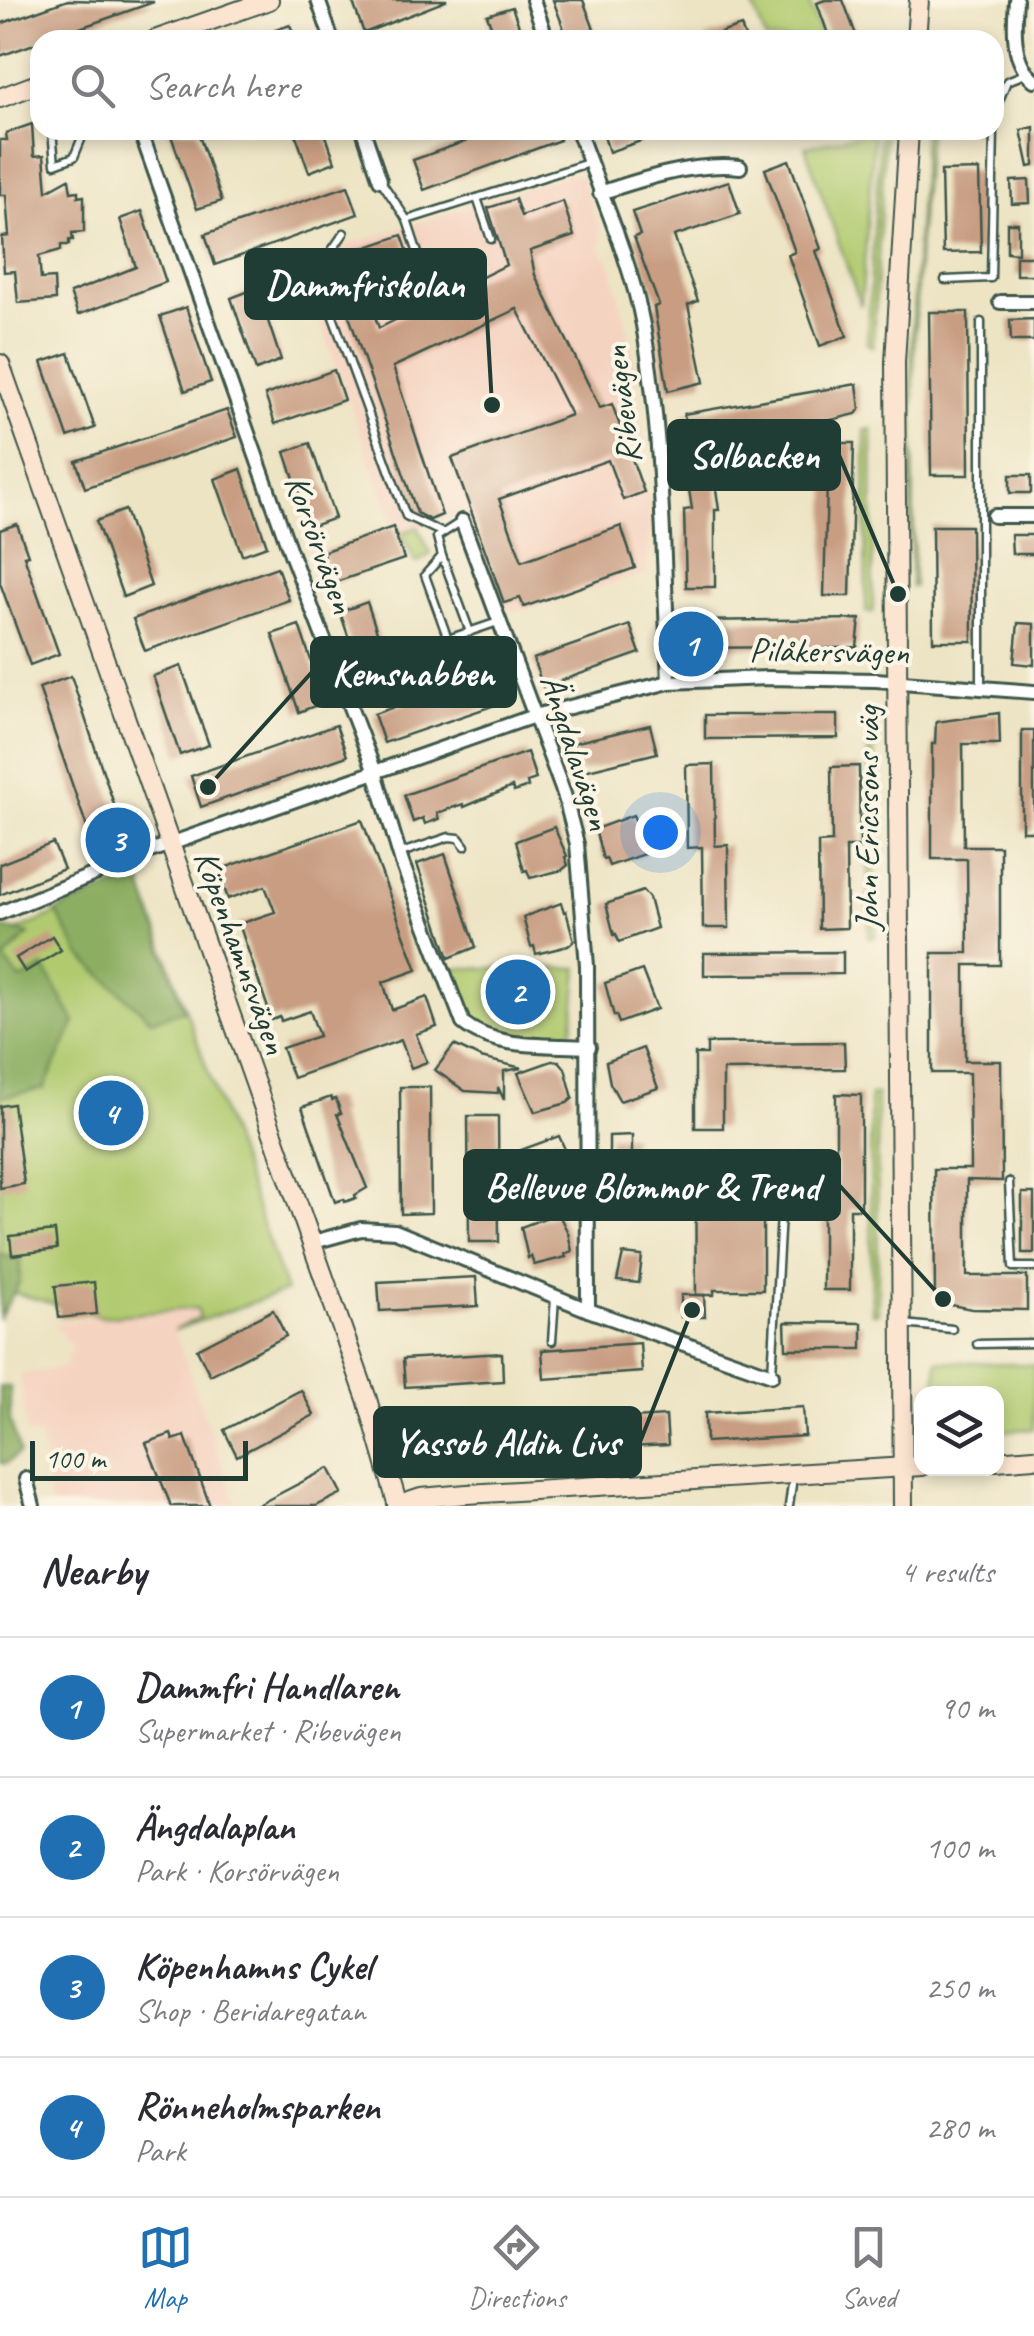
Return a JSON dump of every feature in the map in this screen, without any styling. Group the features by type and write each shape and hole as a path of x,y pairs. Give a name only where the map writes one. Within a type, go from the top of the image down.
{"street":[{"path":"184,30 269,0"},
{"path":"318,0 328,30"},
{"path":"532,0 542,30"},
{"path":"917,30 920,0"},
{"path":"1016,0 1015,42 1030,77"},
{"path":"0,98 30,87"},
{"name":"Korsörvägen","path":"144,140 291,554 376,772 399,853 463,1023 486,1037 510,1042 589,1046"},
{"path":"366,140 380,180"},
{"name":"Ribevägen","path":"582,140 642,321 665,526 670,682"},
{"name":"John Ericssons väg","path":"902,1506 895,362 908,140"},
{"path":"600,193 639,180 724,165 740,167"},
{"path":"1000,302 1034,302"},
{"name":"Köpenhamnsvägen","path":"0,364 367,1399 397,1506"},
{"path":"994,516 1034,516"},
{"name":"Ängdalavägen","path":"462,521 564,794 577,844 589,1046 588,1310"},
{"name":"Pilåkersvägen","path":"0,913 169,845 534,716 670,682 767,678 898,681 1034,692"},
{"path":"310,1243 361,1229 395,1231 588,1310 772,1375"},
{"path":"1004,1460 1034,1458"},
{"path":"397,1506 422,1498 468,1500 914,1467"},
{"path":"26,1478 33,1506"}],"lane":[{"path":"1004,89 1007,82 1030,77"},
{"path":"53,140 56,164 74,157 81,140"},
{"path":"945,280 991,278 994,140"},
{"path":"407,220 590,163"},
{"path":"380,180 407,220 429,287"},
{"path":"477,198 491,238"},
{"path":"344,234 321,266 321,284 406,516 443,533"},
{"path":"981,322 981,686"},
{"path":"462,521 437,537 470,632"},
{"path":"442,556 425,575 448,640 500,622"},
{"path":"399,853 448,837 459,838 465,846"},
{"path":"1009,1182 1013,1267 1034,1268"},
{"path":"772,1375 782,1196"},
{"path":"552,1341 556,1296"},
{"path":"902,1324 952,1329"},
{"path":"977,1344 1034,1343"},
{"path":"789,1506 793,1476"}],"shaded area":[{"path":"565,175 580,175 603,237 599,248 610,262 627,327 637,381 632,391 645,440 630,447 651,505 647,574 508,613 467,512 398,536 298,261"},
{"path":"197,1308 201,1317 174,1330 237,1506 50,1506 41,1435 27,1436 20,1374 68,1367 70,1341 64,1341 56,1324"}],"green space":[{"path":"751,0 808,0 819,30 762,30"},
{"path":"835,140 874,140 861,306 805,147"},
{"path":"880,140 885,140 873,347 867,343"},
{"path":"923,140 928,140 916,301 914,587 911,587 911,349"},
{"path":"872,429 873,612 866,612 865,430"},
{"path":"418,527 431,554 416,563 402,536"},
{"path":"868,750 874,750 875,937 869,938"},
{"path":"139,876 184,1010 151,1020 80,955 56,911"},
{"path":"139,878 286,1291 174,1330 200,1317 197,1308 101,1317 0,1289 0,938"},
{"path":"0,927 29,934 4,959 21,980 44,967 75,1022 44,1089 0,1097"},
{"path":"453,968 578,968 573,1029 558,1037 482,1031 466,1015"},
{"path":"870,1095 877,1095 878,1313 872,1313"},
{"path":"0,1255 20,1259 20,1282 0,1317"},
{"path":"937,1361 1034,1365 1034,1429 1004,1431 1004,1386 937,1386"},
{"path":"0,1387 10,1387 10,1420 20,1453 6,1464 0,1463"}],"building":[{"path":"68,0 154,2 74,30 30,30 30,45 0,56 0,24"},
{"path":"352,0 446,0 372,30 363,30"},
{"path":"553,0 583,0 594,30 564,30"},
{"path":"843,0 854,30 826,30 817,3"},
{"path":"512,7 520,30 492,30 487,15"},
{"path":"30,125 34,156 44,155 47,191 69,179 71,192 78,191 78,197 84,196 84,232 72,233 73,240 69,240 69,245 61,245 61,250 39,256 41,279 54,278 55,300 18,303 15,271 4,272 2,237 9,236 6,195 0,195 0,140 7,140 6,133"},
{"path":"1034,127 1034,166 1029,167 1021,130"},
{"path":"173,140 201,140 222,201 197,209"},
{"path":"298,140 327,140 335,162 309,172"},
{"path":"469,140 560,140 424,190 413,160"},
{"path":"605,140 644,140 609,152"},
{"path":"789,160 847,336 820,346 788,255 795,252 765,169"},
{"path":"979,170 981,252 943,253 941,171"},
{"path":"1029,180 1030,203 1012,204 1011,181"},
{"path":"729,181 740,214 674,236 698,301 688,305 704,382 668,391 654,307 659,305 634,237 640,235 632,212"},
{"path":"348,186 358,214 215,265 205,234"},
{"path":"515,199 521,216 563,201 574,236 530,251 535,275 600,408 612,404 644,492 623,500 608,460 499,499 522,561 621,526 635,568 524,607 520,598 504,603 452,458 571,415 517,309 393,367 442,515 430,520 417,513 331,264 335,258 402,235 411,261 361,278 379,328 506,265 488,208"},
{"path":"142,211 166,282 78,315 70,293 136,267 120,219"},
{"path":"1007,223 1018,223 1018,253 1007,252"},
{"path":"1016,256 1034,256 1034,275 1016,275"},
{"path":"257,288 281,360 256,370 231,298"},
{"path":"186,307 211,382 185,391 160,316"},
{"path":"929,312 968,312 969,475 931,475"},
{"path":"1034,319 1034,341 1011,341 1010,320"},
{"path":"69,353 95,428 68,437 42,362"},
{"path":"334,370 344,400 275,424 265,395"},
{"path":"857,384 860,409 856,414 709,440 719,510 715,510 715,587 686,587 684,510 692,509 681,437 687,436 684,414"},
{"path":"227,410 237,437 85,488 76,461"},
{"path":"310,443 335,518 310,527 285,452"},
{"path":"828,443 854,443 850,596 824,596"},
{"path":"241,469 267,546 242,555 215,479"},
{"path":"1010,475 1031,475 1031,493 1010,493"},
{"path":"125,510 151,586 123,597 96,521"},
{"path":"17,524 28,555 24,556 59,654 30,665 0,583 0,530"},
{"path":"932,526 971,526 972,641 933,641"},
{"path":"393,527 404,559 333,583 322,552"},
{"path":"1011,535 1034,535 1034,554 1012,554"},
{"path":"277,567 289,600 145,651 133,619"},
{"path":"367,602 393,680 366,689 340,612"},
{"path":"860,619 857,647 685,648 685,621"},
{"path":"1018,623 1034,624 1034,665 1014,663"},
{"path":"299,625 325,702 299,712 272,634"},
{"path":"630,625 640,653 543,687 533,659"},
{"path":"181,666 209,745 180,755 153,676"},
{"path":"500,670 510,700 384,743 374,714"},
{"path":"71,676 124,834 93,845 39,688"},
{"path":"999,713 1000,744 963,744 964,846 1000,846 1000,965 965,965 965,1061 1001,1061 1002,1181 967,1180 967,1276 1027,1276 1027,1310 972,1309 935,1302 934,1169 970,1169 969,1073 932,1073 932,953 968,953 967,859 932,859 932,744 936,722"},
{"path":"705,715 838,715 838,738 705,739"},
{"path":"336,725 347,756 201,807 191,776"},
{"path":"650,725 657,753 580,772 573,743"},
{"path":"1022,730 1034,730 1034,831 1022,831"},
{"path":"527,752 536,779 527,782 528,787 514,792 512,787 464,807 463,804 437,813 439,819 425,824 423,818 413,822 404,795"},
{"path":"714,764 715,846 728,845 729,928 703,928 702,847 687,848 686,765"},
{"path":"859,766 860,847 846,847 847,928 819,929 818,843 832,842 831,767"},
{"path":"633,815 647,853 609,866 603,859 595,829"},
{"path":"362,820 417,970 383,982 392,1010 427,997 437,1027 416,1034 427,1062 411,1068 401,1040 293,1078 282,1048 319,1036 310,1011 281,1021 280,1017 272,1020 239,924 275,912 265,886 228,899 218,870"},
{"path":"554,827 568,865 530,878 524,871 516,841"},
{"path":"53,843 64,869 0,895 0,864"},
{"path":"445,854 476,947 449,958 417,864"},
{"path":"643,891 649,898 657,928 619,942 606,904"},
{"path":"561,903 574,941 536,954 523,917"},
{"path":"52,936 61,950 25,972 16,958"},
{"path":"843,952 843,974 704,975 704,953"},
{"path":"642,970 657,1009 619,1023 605,983"},
{"path":"844,1042 845,1069 723,1070 723,1128 695,1128 695,1054 707,1054 707,1043"},
{"path":"454,1045 481,1058 522,1068 504,1071 504,1100 498,1087 498,1093 465,1091 435,1070"},
{"path":"643,1048 658,1088 620,1101 610,1083 606,1062"},
{"path":"559,1061 565,1068 573,1098 535,1112 518,1073"},
{"path":"400,1087 430,1087 431,1213 401,1214"},
{"path":"836,1094 861,1095 861,1209 850,1209 850,1290 823,1290 823,1209 836,1209"},
{"path":"331,1097 336,1099 341,1113 337,1114 367,1188 345,1202 335,1202 302,1107"},
{"path":"13,1104 24,1184 0,1188 0,1106"},
{"path":"468,1116 498,1116 499,1242 469,1242"},
{"path":"632,1135 632,1163 609,1163 609,1136"},
{"path":"559,1136 573,1174 535,1188 521,1150"},
{"path":"695,1155 712,1155 711,1159 763,1159 763,1290 714,1290 714,1295 696,1295"},
{"path":"1022,1193 1034,1193 1034,1253 1022,1253"},
{"path":"558,1213 572,1251 566,1257 534,1265 531,1256 528,1258 521,1227"},
{"path":"55,1231 57,1249 12,1255 10,1236"},
{"path":"623,1254 642,1256 639,1283 617,1281"},
{"path":"476,1277 478,1306 380,1311 378,1282"},
{"path":"94,1282 97,1314 59,1318 55,1286"},
{"path":"681,1295 704,1295 705,1317 681,1317"},
{"path":"273,1310 286,1336 210,1375 197,1349"},
{"path":"785,1322 862,1323 862,1349 786,1349"},
{"path":"640,1343 642,1372 544,1379 542,1350"},
{"path":"502,1353 503,1381 405,1387 403,1359"},
{"path":"301,1390 314,1415 237,1456 224,1430"},
{"path":"803,1407 805,1436 706,1442 705,1413"},
{"path":"666,1416 668,1445 569,1450 568,1422"},
{"path":"171,1434 173,1440 185,1436 210,1506 171,1506 146,1443"},
{"path":"329,1468 342,1493 316,1506 256,1506"}],"place":[{"name":"Dammfriskolan","path":"492,405"},
{"name":"Solbacken","path":"898,594"},
{"name":"Dammfri Handlaren","path":"691,644"},
{"name":"Kemsnabben","path":"208,787"},
{"name":"Köpenhamns Cykel","path":"118,840"},
{"name":"Ängdalaplan","path":"518,992"},
{"name":"Rönneholmsparken","path":"111,1113"},
{"name":"Bellevue Blommor & Trend","path":"943,1299"},
{"name":"Yassob Aldin Livs","path":"692,1310"}]}
